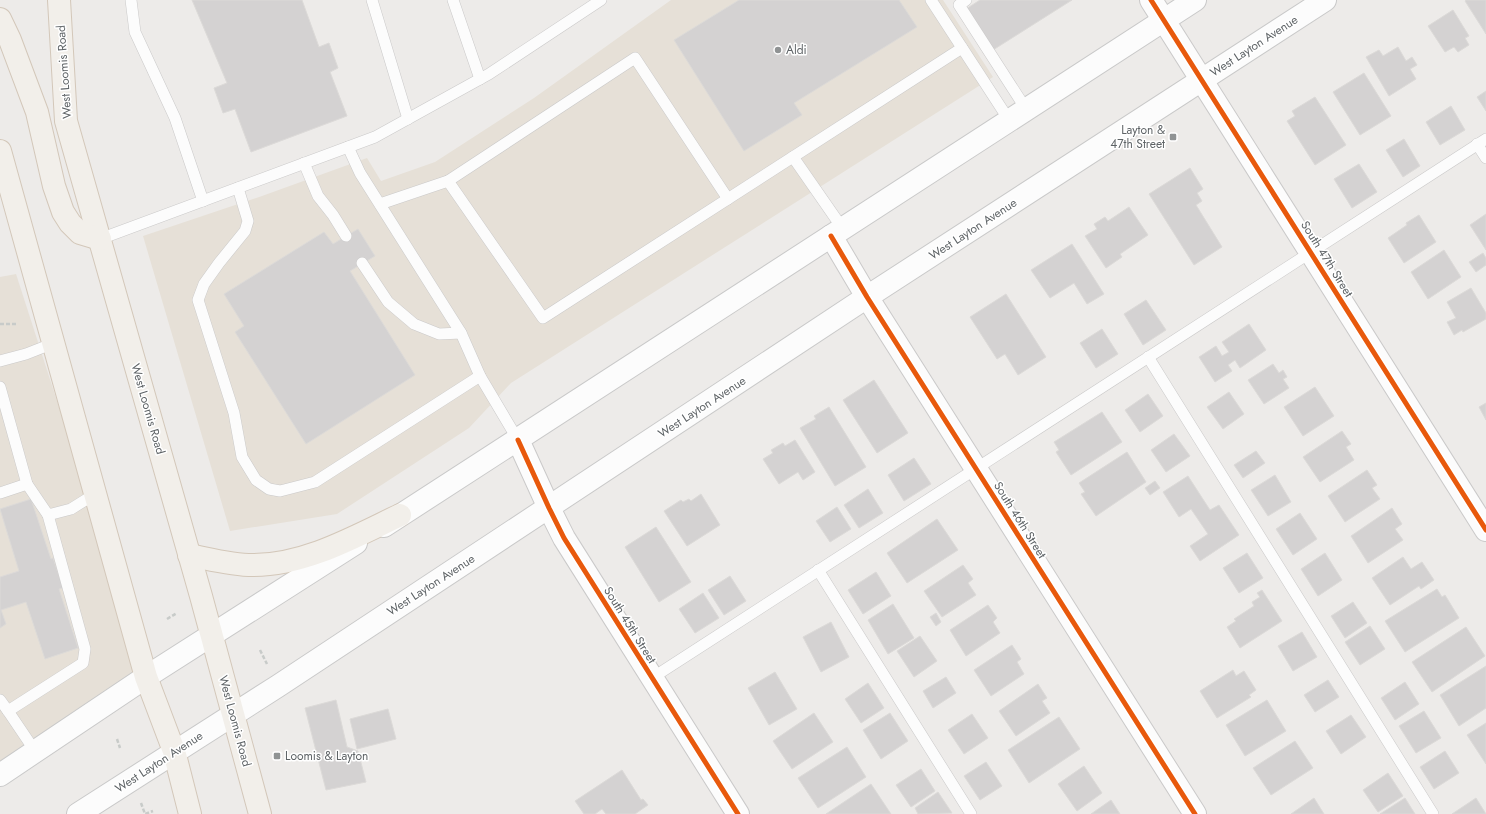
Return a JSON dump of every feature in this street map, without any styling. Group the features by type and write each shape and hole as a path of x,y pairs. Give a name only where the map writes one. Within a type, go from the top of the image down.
{"main road":[{"name":"West Loomis Road","path":"59,0 66,121 189,555 260,814"},
{"name":"South 47th Street","path":"1151,0 1486,530"},
{"path":"0,774 146,677 518,440 1195,0"},
{"name":"West Layton Avenue","path":"78,814 233,715 549,508 867,297 1326,0"},
{"path":"0,19 10,40 37,112 54,186 63,212 70,223 80,233 100,239"},
{"path":"0,151 146,677 174,752 190,814"},
{"name":"South 46th Street","path":"837,232 867,297 1195,814"},
{"name":"South 45th Street","path":"518,440 564,538 738,814"},
{"path":"189,555 236,564 274,563 323,550 400,515"}],"lane":[{"path":"131,0 135,32 175,118 203,201"},
{"path":"372,0 408,119"},
{"path":"452,0 480,79"},
{"path":"100,239 375,136 480,79 600,0"},
{"path":"931,0 962,48 1018,115"},
{"path":"966,0 959,5 1018,115"},
{"path":"448,181 544,318 962,48"},
{"path":"380,204 448,181 635,58 728,199"},
{"path":"652,678 1482,141 1486,158"},
{"path":"348,147 360,173 460,333 480,376 518,440"},
{"path":"793,157 837,232"},
{"path":"304,163 318,196 346,236"},
{"path":"238,188 248,220 245,231 218,263 204,284 198,300 234,413 242,457 256,480 269,489 280,491 314,482 480,376"},
{"path":"362,263 388,302 414,324 438,334 460,333"},
{"path":"0,361 26,354 54,343"},
{"path":"1148,357 1433,814"},
{"path":"0,387 27,484 48,515 85,649 82,664 8,711"},
{"path":"0,493 27,484"},
{"path":"48,515 71,509 95,494"},
{"path":"818,570 971,814"},
{"path":"0,700 35,751"}],"path":[{"path":"0,324 18,324"},
{"path":"167,619 177,612"},
{"path":"260,650 268,666"},
{"path":"117,739 120,748"},
{"path":"141,803 145,814 153,811"}],"shaded area":[{"path":"671,0 943,0 993,77 511,383 469,428 337,514 230,531 143,236 262,196 367,158 381,181 435,162 534,98"},
{"path":"16,274 146,677 0,775 0,277"}],"building":[{"path":"192,0 302,0 319,47 329,43 338,68 330,72 347,116 251,152 235,109 223,113 214,88 227,83"},
{"path":"739,0 899,0 917,27 794,103 802,115 744,151 674,40"},
{"path":"980,0 1072,0 993,50 966,9"},
{"path":"1486,0 1486,34 1465,1"},
{"path":"1453,10 1469,36 1465,38 1469,45 1458,52 1454,47 1445,52 1428,26"},
{"path":"1398,47 1406,61 1412,57 1417,65 1410,69 1416,79 1389,96 1366,57 1379,50 1383,56"},
{"path":"1364,73 1391,116 1360,135 1333,92"},
{"path":"1486,91 1486,111 1477,97"},
{"path":"1315,97 1346,145 1315,165 1287,121 1295,116 1292,111"},
{"path":"1451,106 1465,130 1440,145 1426,122"},
{"path":"1404,139 1420,166 1403,177 1386,150"},
{"path":"1359,164 1377,192 1352,208 1334,179"},
{"path":"1190,168 1203,189 1197,193 1202,201 1196,205 1222,247 1194,265 1149,194"},
{"path":"1129,207 1148,235 1120,254 1122,257 1106,268 1085,236 1097,229 1094,224 1105,217 1108,221"},
{"path":"1486,214 1486,250 1470,225"},
{"path":"1419,215 1436,242 1404,263 1388,238 1407,225 1406,223"},
{"path":"358,229 375,256 350,271 415,375 306,444 235,332 244,326 224,294 324,232 333,244"},
{"path":"1072,244 1104,294 1087,304 1074,283 1050,298 1031,270"},
{"path":"1444,250 1461,277 1428,299 1411,272"},
{"path":"1483,253 1486,258 1486,265 1476,272 1469,262"},
{"path":"1471,288 1486,313 1486,319 1463,332 1462,330 1454,335 1447,322 1456,318 1447,302"},
{"path":"1006,294 1046,357 1018,375 1005,354 997,359 970,317"},
{"path":"1146,300 1166,330 1143,345 1124,314"},
{"path":"1249,324 1266,350 1240,368 1235,360 1228,365 1232,371 1215,382 1199,357 1216,346 1222,356 1229,352 1222,342"},
{"path":"1102,329 1118,354 1096,368 1080,343"},
{"path":"1273,364 1279,373 1283,370 1287,377 1283,379 1289,388 1264,404 1248,380"},
{"path":"874,380 908,433 877,453 843,400"},
{"path":"1315,387 1334,416 1303,436 1284,407"},
{"path":"1229,392 1244,414 1223,429 1207,407"},
{"path":"1148,394 1163,416 1140,432 1125,410"},
{"path":"1486,403 1486,420 1479,407"},
{"path":"829,407 866,467 835,486 800,428 816,419 814,416"},
{"path":"1102,412 1122,442 1071,475 1056,452 1059,450 1054,442"},
{"path":"1342,431 1351,444 1346,447 1354,460 1320,482 1303,457"},
{"path":"1174,434 1190,456 1166,472 1151,450"},
{"path":"795,440 815,472 803,480 798,472 779,484 763,459 773,453 771,450 783,443 785,446"},
{"path":"1256,451 1265,463 1243,478 1234,465"},
{"path":"1127,452 1146,482 1096,516 1081,494 1085,492 1079,483"},
{"path":"914,458 931,484 904,501 888,475"},
{"path":"1367,470 1377,485 1372,488 1380,499 1345,522 1328,496"},
{"path":"1275,475 1291,502 1268,516 1251,490"},
{"path":"1188,476 1210,510 1219,505 1239,535 1200,561 1190,546 1208,534 1191,509 1179,517 1163,492"},
{"path":"1155,481 1160,488 1150,495 1145,488"},
{"path":"868,489 883,513 859,528 844,505"},
{"path":"701,494 720,525 687,546 664,511 681,500 683,502 689,499 691,501"},
{"path":"31,499 51,559 53,558 63,588 59,589 78,648 45,659 26,602 1,610 6,624 0,628 0,577 19,571 0,509"},
{"path":"837,507 851,529 830,542 816,521"},
{"path":"1392,508 1402,524 1395,529 1403,540 1368,563 1351,536"},
{"path":"1300,513 1317,539 1293,555 1276,529"},
{"path":"937,519 958,550 907,583 887,553"},
{"path":"656,527 691,582 659,602 625,547"},
{"path":"1247,553 1263,578 1239,593 1223,568"},
{"path":"1325,553 1342,580 1318,596 1301,569"},
{"path":"1403,557 1411,569 1422,562 1434,580 1421,589 1419,586 1390,605 1372,578"},
{"path":"963,565 973,579 968,583 976,595 942,617 924,591"},
{"path":"876,572 891,596 863,614 848,590"},
{"path":"730,576 746,601 724,615 708,590"},
{"path":"1437,589 1442,597 1445,595 1459,618 1405,652 1385,621"},
{"path":"1262,590 1282,621 1240,648 1227,627 1236,621 1234,619 1254,606 1252,602 1260,597 1257,593"},
{"path":"703,593 719,618 695,633 679,609"},
{"path":"1353,602 1367,623 1345,638 1331,616"},
{"path":"893,604 914,638 888,654 868,620"},
{"path":"988,605 997,618 993,622 1000,633 966,656 950,630"},
{"path":"936,613 941,622 936,626 930,617"},
{"path":"831,622 849,657 821,672 803,637"},
{"path":"1370,626 1385,649 1360,665 1345,642"},
{"path":"1466,627 1485,656 1432,692 1412,662"},
{"path":"1302,632 1317,657 1293,671 1278,646"},
{"path":"920,636 937,661 914,677 897,651"},
{"path":"1012,645 1021,659 1017,662 1024,674 991,696 974,670"},
{"path":"1486,666 1486,708 1459,726 1440,695"},
{"path":"1233,670 1236,676 1244,671 1256,690 1249,695 1251,697 1217,718 1200,691"},
{"path":"775,672 797,709 769,725 748,688"},
{"path":"946,677 956,693 933,708 923,691"},
{"path":"1328,680 1339,697 1315,712 1304,695"},
{"path":"1405,682 1419,704 1395,720 1381,698"},
{"path":"868,683 884,708 861,723 845,699"},
{"path":"1038,684 1047,698 1042,701 1050,713 1016,736 999,711"},
{"path":"336,700 347,747 358,751 366,782 326,790 305,708"},
{"path":"1267,700 1286,731 1245,756 1226,725"},
{"path":"388,709 396,739 357,749 350,719"},
{"path":"1424,711 1441,738 1416,753 1399,726"},
{"path":"814,713 833,742 792,769 773,741"},
{"path":"890,713 908,741 881,759 863,730"},
{"path":"972,714 988,738 964,754 948,730"},
{"path":"1351,715 1366,737 1341,754 1326,731"},
{"path":"1059,717 1080,749 1029,783 1008,750"},
{"path":"1486,723 1486,764 1467,735"},
{"path":"1295,741 1313,768 1271,795 1253,768"},
{"path":"847,747 866,777 818,808 798,778"},
{"path":"1445,751 1459,773 1434,789 1420,767"},
{"path":"986,762 1002,786 980,800 964,776"},
{"path":"1084,766 1102,793 1077,811 1058,784"},
{"path":"921,769 935,791 911,807 896,785"},
{"path":"622,770 641,800 643,799 648,805 635,814 606,814 602,809 595,814 584,814 575,801"},
{"path":"1388,773 1403,796 1378,812 1363,790"},
{"path":"871,784 891,814 826,814"},
{"path":"938,792 952,813 918,814 915,808"},
{"path":"1314,798 1324,814 1291,814"},
{"path":"1405,798 1415,814 1380,814"},
{"path":"1476,798 1486,814 1452,814"},
{"path":"1111,800 1120,814 1091,814"}],"cycle path":[{"path":"1151,0 1486,530"},
{"path":"831,236 867,297 1195,814"},
{"path":"518,440 564,538 738,814"}],"place":[{"name":"Aldi","path":"778,50"},
{"name":"Layton & 47th Street","path":"1173,137"},
{"name":"Loomis & Layton","path":"277,756"}]}
